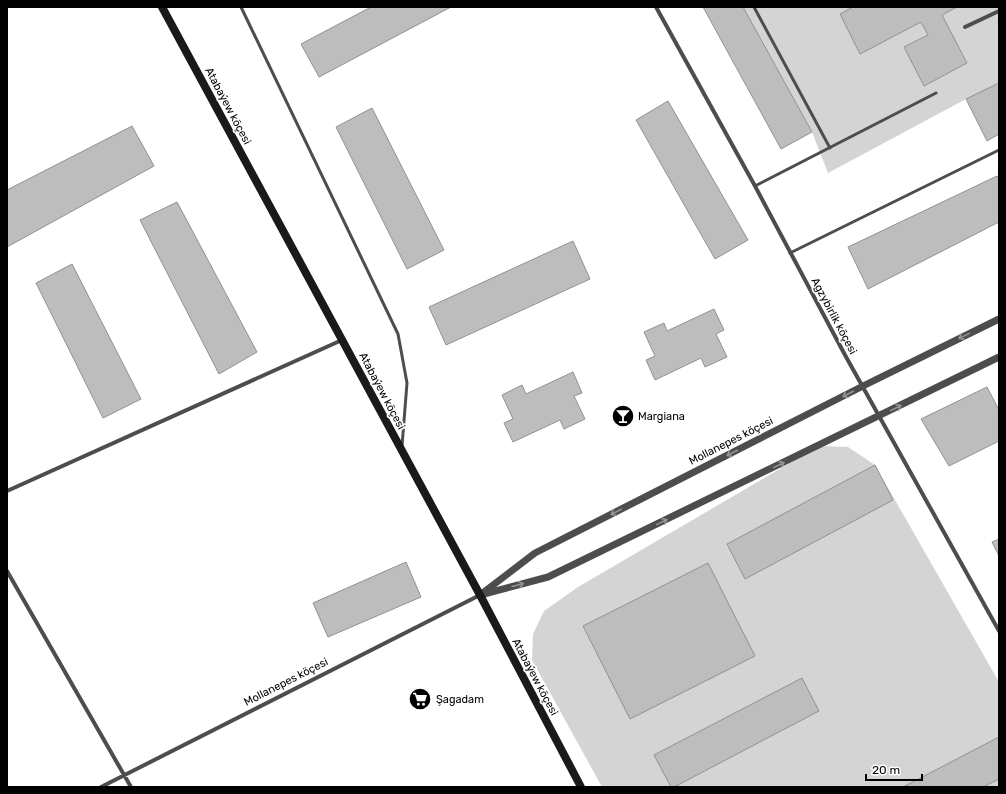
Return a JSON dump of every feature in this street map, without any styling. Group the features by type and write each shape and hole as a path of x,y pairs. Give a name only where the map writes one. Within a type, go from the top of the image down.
{"main road":[{"name":"Atabaýew köçesi","path":"162,7 480,595 581,787"}],"street":[{"name":"Agzybirlik köçesi","path":"656,7 755,186 844,355 880,416 999,631"},
{"path":"965,27 999,11"},
{"name":"Mollanepes köçesi","path":"101,787 480,595 535,553 863,386 999,319"},
{"path":"7,491 342,340"},
{"name":"Mollanepes köçesi","path":"480,595 548,577 999,357"},
{"path":"7,571 131,787"}],"lane":[{"path":"241,7 398,334 407,383 401,449"},
{"path":"754,7 830,148"},
{"path":"755,186 936,93"},
{"path":"790,253 999,150"}],"shaded area":[{"path":"743,7 999,7 999,134 987,141 966,99 828,173 812,132"},
{"path":"819,446 848,447 875,465 999,682 999,787 602,787 532,660 533,634 544,611 578,587"}],"building":[{"path":"371,7 451,7 319,77 301,44"},
{"path":"703,7 743,7 812,132 781,149"},
{"path":"853,7 957,7 942,15 967,63 924,86 904,47 928,35 921,22 860,54 840,14"},
{"path":"999,83 999,134 987,141 966,99"},
{"path":"668,101 748,240 715,259 636,120"},
{"path":"372,108 444,250 407,269 336,127"},
{"path":"132,126 154,166 7,247 7,190"},
{"path":"997,176 999,180 999,222 868,289 848,247"},
{"path":"177,202 257,352 219,374 140,220"},
{"path":"573,241 590,279 446,345 429,307"},
{"path":"72,264 141,399 103,418 36,283"},
{"path":"714,309 724,330 716,334 727,357 705,367 701,358 655,380 646,360 655,356 644,332 664,323 667,331"},
{"path":"573,372 582,393 574,396 585,419 564,429 560,420 513,442 504,423 513,419 502,395 522,385 526,394"},
{"path":"987,387 999,410 999,441 949,466 921,419"},
{"path":"875,465 893,500 745,579 727,544"},
{"path":"999,539 999,556 992,542"},
{"path":"406,562 421,597 328,637 313,603"},
{"path":"708,563 755,656 630,719 583,626"},
{"path":"802,678 819,711 674,787 671,787 654,755"},
{"path":"999,737 999,779 983,787 903,787"}],"place":[{"name":"Margiana","path":"623,416"},
{"name":"Şagadam","path":"420,699"}]}
